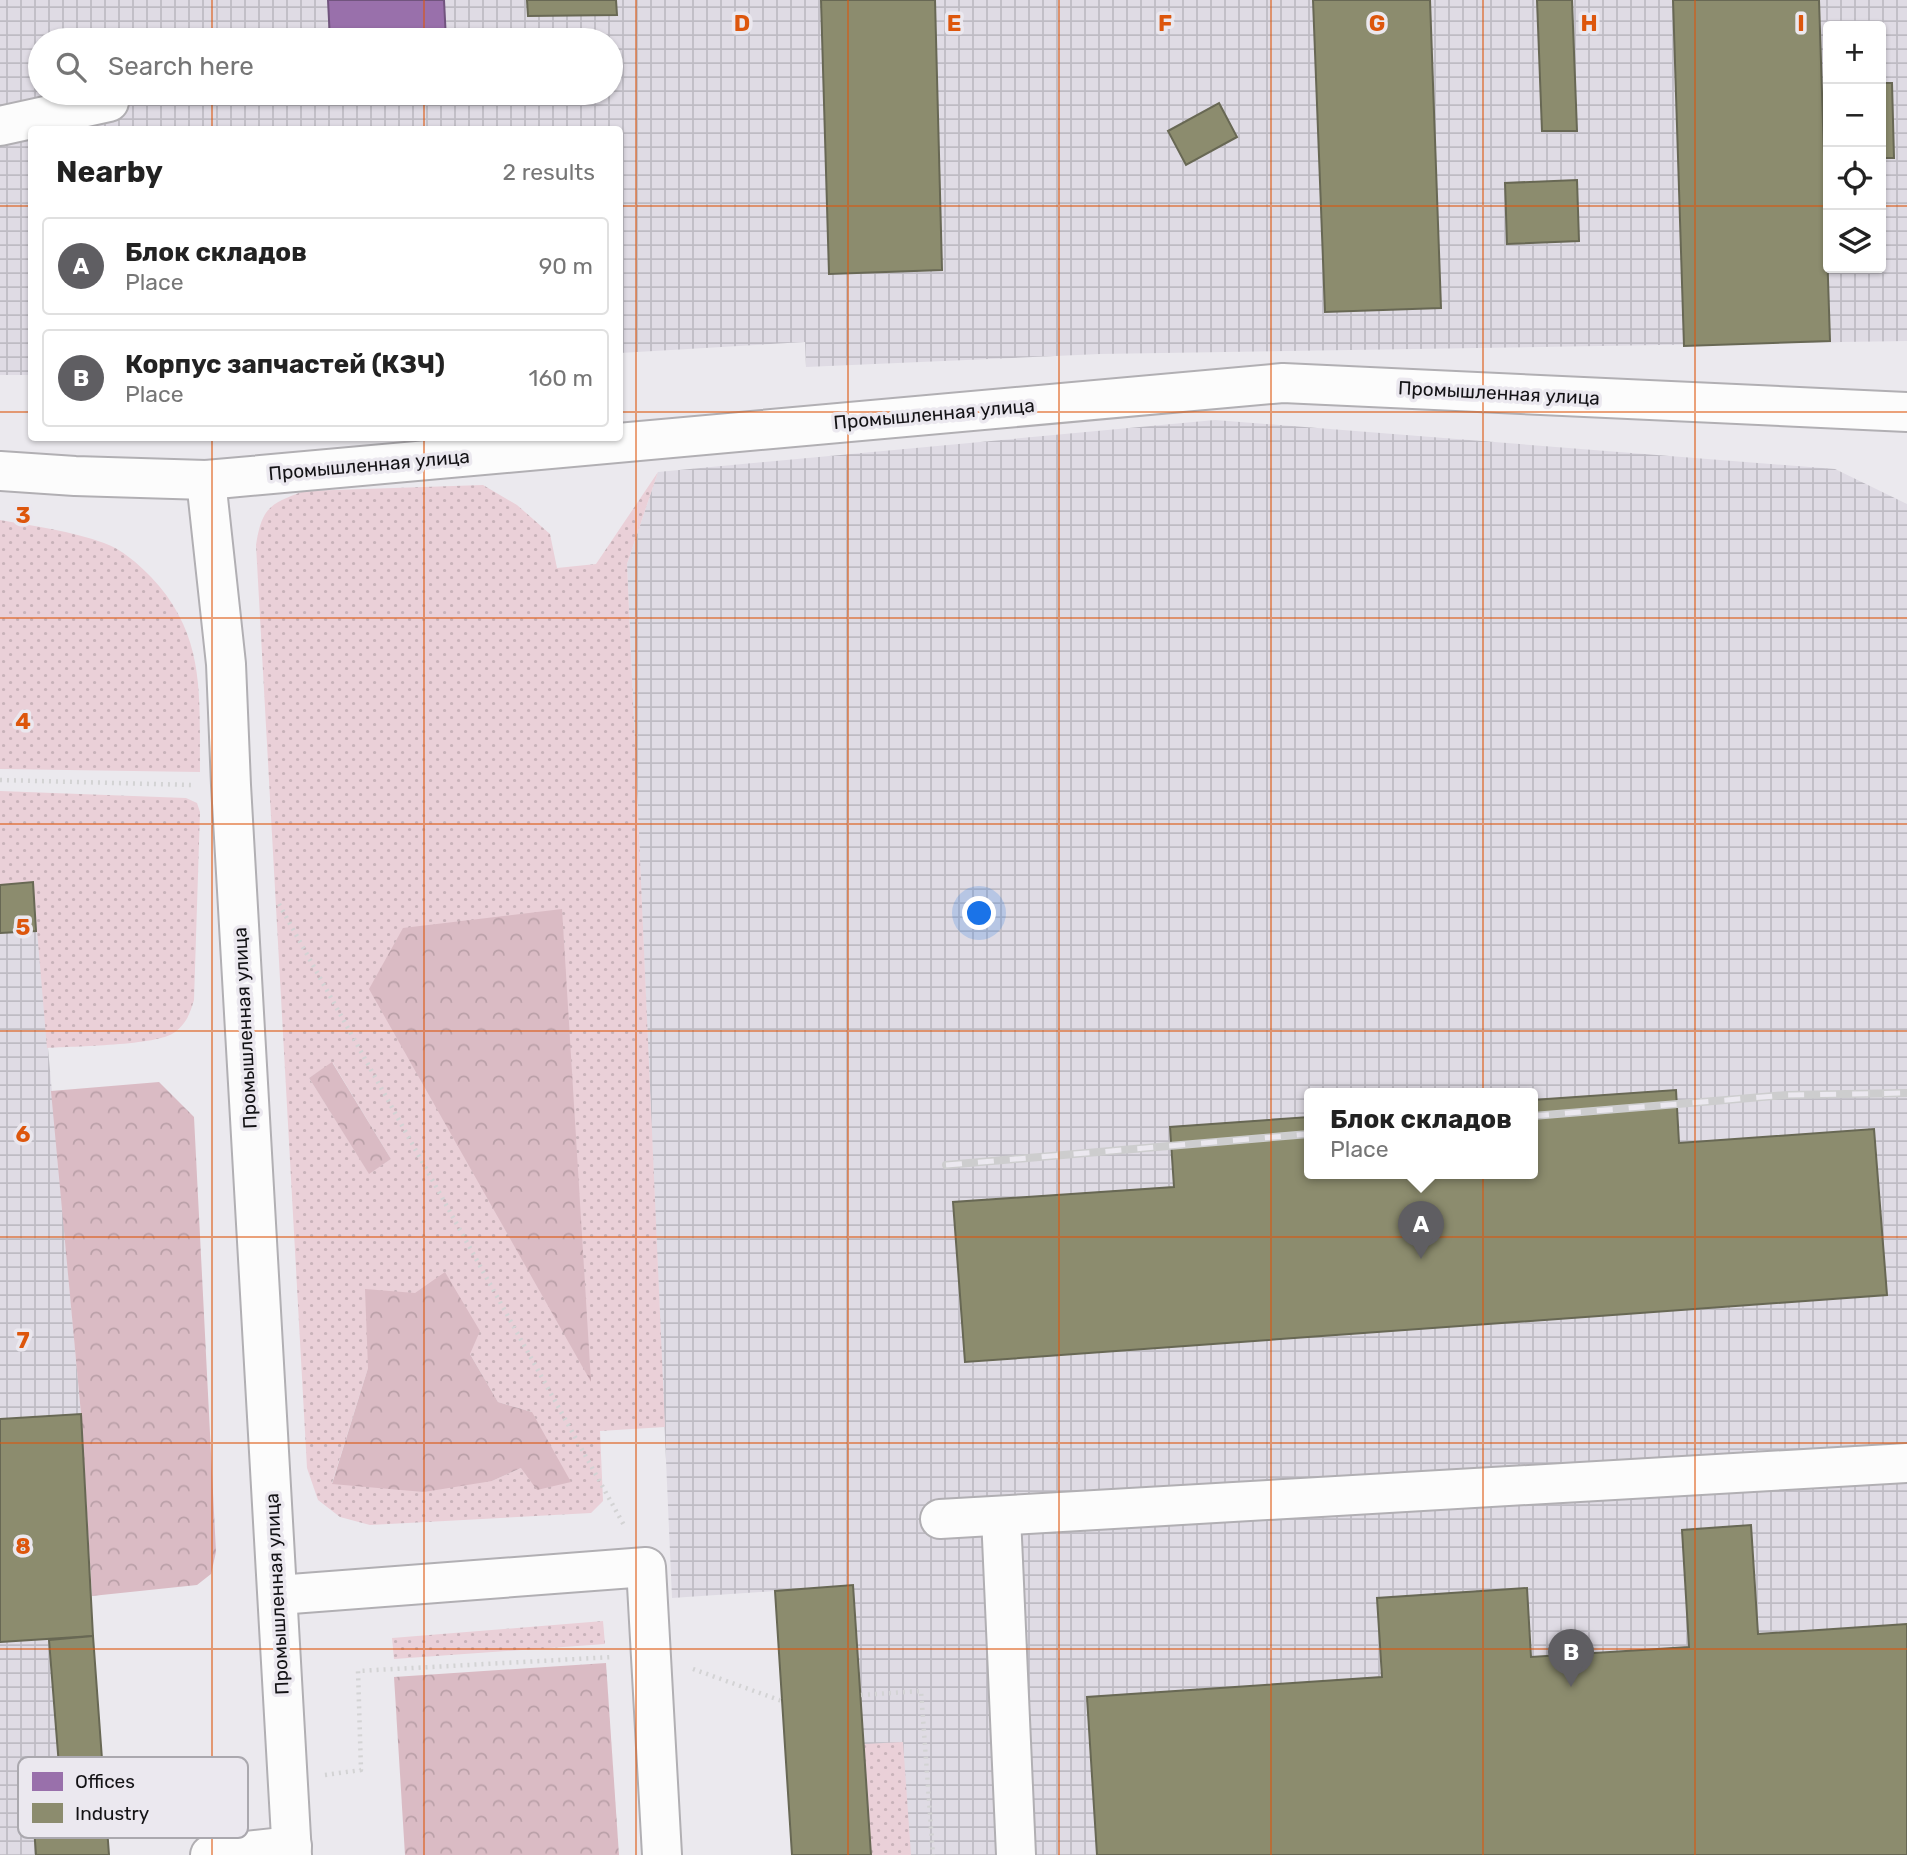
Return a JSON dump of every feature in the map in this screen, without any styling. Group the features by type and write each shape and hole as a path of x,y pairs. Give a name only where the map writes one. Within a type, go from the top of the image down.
{"street":[{"path":"0,126 94,105"},
{"name":"Промышленная улица","path":"292,1850 226,664 205,480 1283,383 1907,412"},
{"path":"0,471 205,480"},
{"path":"940,1519 1907,1463"},
{"path":"1000,1516 1016,1855"},
{"path":"278,1595 646,1567 662,1855"},
{"path":"210,1855 292,1850"}],"path":[{"path":"0,780 199,786 233,820"},
{"path":"274,894 646,1567"},
{"path":"248,1784 361,1770 358,1671 652,1655 782,1702"},
{"path":"861,1695 921,1691 933,1855"}],"shaded area":[{"path":"0,0 1907,0 1907,341 1100,354 806,367 805,342 623,353 623,126 28,126 28,375 0,375"},
{"path":"1215,420 1835,469 1907,504 1907,1855 792,1855 775,1591 672,1598 627,564 658,472"},
{"path":"658,472 627,564 665,1427 600,1431 603,1501 591,1513 370,1525 340,1517 318,1500 307,1468 256,545 258,532 265,515 275,504 304,491 483,485 517,505 550,534 557,568 596,564","holes":["333,1063 391,1159 369,1173 309,1078","470,1354 498,1402 532,1412 521,1468 492,1481 332,1483 368,1368"]},
{"path":"0,520 66,532 111,546 141,567 169,599 191,645 196,669 200,772 0,769"},
{"path":"0,791 186,798 197,803 200,812 194,1000 185,1021 175,1032 166,1037 134,1043 47,1048 33,883 0,885"},
{"path":"33,882 81,1414 102,1757 18,1757 18,1838 108,1838 109,1855 0,1855 0,885"},
{"path":"603,1621 605,1644 394,1659 392,1638"},
{"path":"903,1742 911,1855 871,1855 864,1744"}],"green space":[{"path":"562,909 591,1382 369,989 403,928"},
{"path":"332,1062 391,1159 369,1174 309,1078"},
{"path":"159,1082 194,1117 216,1552 211,1574 197,1585 92,1596 81,1414 51,1091"},
{"path":"445,1272 480,1331 470,1354 498,1402 532,1412 571,1482 537,1490 521,1468 492,1481 424,1492 332,1484 368,1368 365,1289 415,1293"},
{"path":"606,1663 619,1855 405,1855 394,1677"}],"building: Offices":[{"path":"328,0 444,0 445,28 329,28"}],"building: Industry":[{"path":"527,0 616,0 617,15 528,16"},
{"path":"821,0 935,0 942,270 829,274"},
{"path":"1313,0 1430,0 1441,308 1325,312"},
{"path":"1537,0 1572,0 1577,131 1542,131"},
{"path":"1673,0 1819,0 1823,124 1823,273 1828,273 1830,341 1684,346"},
{"path":"1886,83 1892,83 1894,158 1886,158"},
{"path":"1219,103 1237,137 1186,165 1168,131"},
{"path":"1577,180 1579,241 1507,244 1505,183"},
{"path":"33,882 36,931 0,933 0,885"},
{"path":"1676,1090 1679,1143 1874,1129 1887,1295 965,1362 953,1202 1174,1187 1170,1127 1304,1117 1304,1179 1538,1179 1538,1100"},
{"path":"81,1414 93,1636 0,1642 0,1419"},
{"path":"1751,1525 1758,1634 1907,1624 1907,1855 1097,1855 1087,1697 1382,1677 1377,1598 1527,1588 1531,1657 1689,1647 1682,1530"},
{"path":"853,1585 871,1855 792,1855 775,1591"},
{"path":"93,1636 102,1757 58,1757 49,1640"},
{"path":"35,1838 108,1838 109,1855 36,1855"}],"railway":[{"path":"1538,1116 1787,1095 1907,1093"},
{"path":"946,1165 1304,1134"}],"place":[{"name":"Блок складов","path":"1421,1259"},
{"name":"Корпус запчастей (КЗЧ)","path":"1571,1687"}]}
